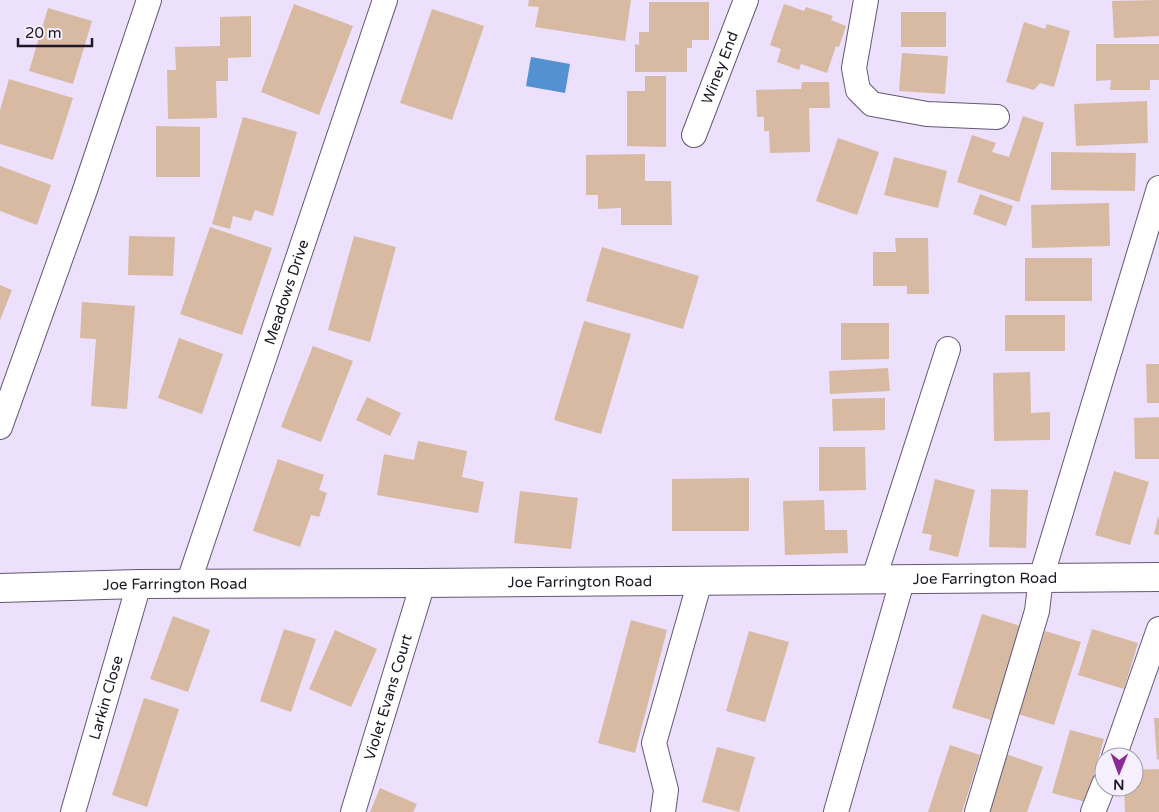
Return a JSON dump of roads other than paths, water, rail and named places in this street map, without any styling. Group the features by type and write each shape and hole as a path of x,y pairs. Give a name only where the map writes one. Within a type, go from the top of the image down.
{"main road":[{"name":"Joe Farrington Road","path":"0,588 138,584 423,584 1159,576"}],"street":[{"path":"0,427 85,190 149,0"},
{"name":"Meadows Drive","path":"188,584 385,0"},
{"name":"Winey End","path":"694,135 746,0"},
{"path":"866,0 854,68 858,90 872,104 926,114 997,117"},
{"path":"977,812 1037,611 1040,578 1159,188"},
{"path":"874,578 948,349"},
{"path":"836,812 903,578"},
{"path":"663,812 666,790 654,743 700,581"},
{"name":"Larkin Close","path":"73,812 138,584"},
{"name":"Violet Evans Court","path":"352,812 423,584"},
{"path":"1118,747 1159,629"},
{"path":"1093,812 1099,797"}],"water":[{"path":"531,57 570,64 565,93 526,86"}]}
